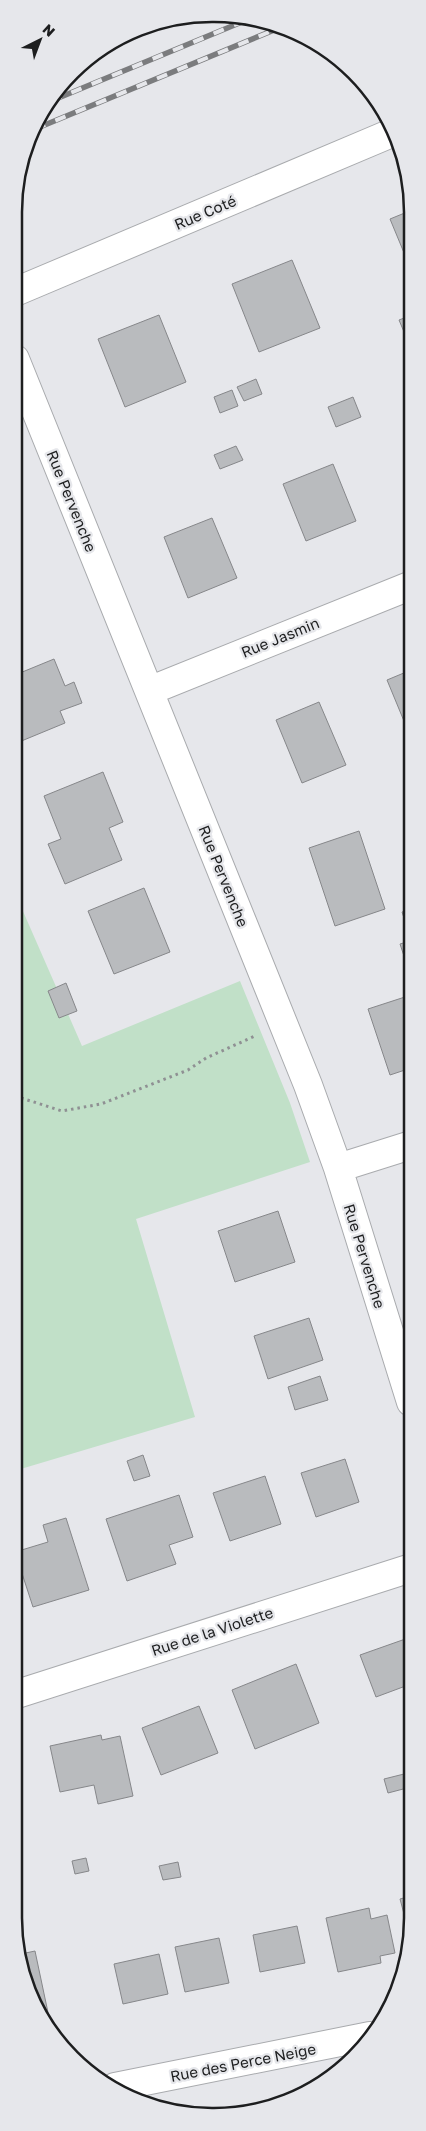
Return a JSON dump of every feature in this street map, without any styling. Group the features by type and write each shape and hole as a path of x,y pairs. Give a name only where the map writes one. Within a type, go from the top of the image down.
{"street":[{"name":"Rue Coté","path":"22,289 387,135"},
{"name":"Rue Pervenche","path":"22,376 287,1033 338,1168 404,1380"},
{"name":"Rue Jasmin","path":"148,691 404,587"},
{"path":"338,1168 404,1147"},
{"name":"Rue de la Violette","path":"22,1692 404,1570"},
{"name":"Rue des Perce Neige","path":"123,2085 361,2038"}],"path":[{"path":"22,1098 62,1111 101,1104 188,1070 206,1058 258,1035"}],"green space":[{"path":"22,909 82,1046 240,981 290,1103 310,1162 136,1219 195,1417 22,1469"}],"building":[{"path":"404,213 404,253 390,219"},
{"path":"292,260 320,328 259,352 232,284"},
{"path":"159,315 186,382 125,407 98,339"},
{"path":"404,318 404,332 399,320"},
{"path":"256,379 262,394 244,401 237,387"},
{"path":"232,390 238,406 220,413 214,397"},
{"path":"353,397 361,417 336,427 328,407"},
{"path":"236,446 243,460 220,469 214,455"},
{"path":"333,464 356,521 306,541 283,484"},
{"path":"212,518 237,578 188,598 164,537"},
{"path":"54,659 65,686 74,682 82,703 60,711 65,723 22,741 22,672"},
{"path":"404,673 404,721 387,680"},
{"path":"319,702 346,765 302,783 276,720"},
{"path":"103,772 123,822 109,828 122,860 65,884 48,844 61,839 44,796"},
{"path":"359,831 385,909 335,926 309,848"},
{"path":"144,888 170,952 114,974 88,911"},
{"path":"404,943 404,956 400,944"},
{"path":"66,983 77,1011 59,1018 48,991"},
{"path":"404,997 404,1070 390,1075 368,1009"},
{"path":"278,1211 295,1262 235,1282 218,1231"},
{"path":"309,1318 323,1360 268,1379 254,1336"},
{"path":"320,1376 328,1400 295,1410 288,1387"},
{"path":"143,1455 150,1476 134,1481 127,1461"},
{"path":"345,1459 359,1502 316,1517 301,1473"},
{"path":"265,1476 281,1524 230,1541 213,1493"},
{"path":"179,1495 193,1537 169,1545 176,1564 127,1581 106,1519"},
{"path":"66,1518 89,1590 33,1607 22,1573 22,1550 48,1542 43,1525"},
{"path":"404,1639 404,1687 376,1697 360,1655"},
{"path":"296,1664 319,1723 255,1749 232,1690"},
{"path":"199,1706 218,1753 161,1775 142,1728"},
{"path":"101,1735 102,1740 120,1736 133,1796 98,1804 94,1785 60,1792 50,1746"},
{"path":"404,1774 404,1789 388,1793 384,1779"},
{"path":"86,1858 89,1871 75,1874 72,1861"},
{"path":"178,1862 181,1877 163,1880 159,1866"},
{"path":"404,1898 404,1914 400,1899"},
{"path":"369,1908 371,1919 387,1915 395,1953 380,1956 381,1963 338,1972 326,1918"},
{"path":"297,1926 305,1963 260,1972 253,1935"},
{"path":"219,1938 229,1983 185,1992 175,1947"},
{"path":"35,1951 48,2013 37,1991 26,1953"},
{"path":"159,1954 168,1994 123,2004 114,1964"}],"railway":[{"path":"63,96 237,24"},
{"path":"44,125 270,32"}]}
